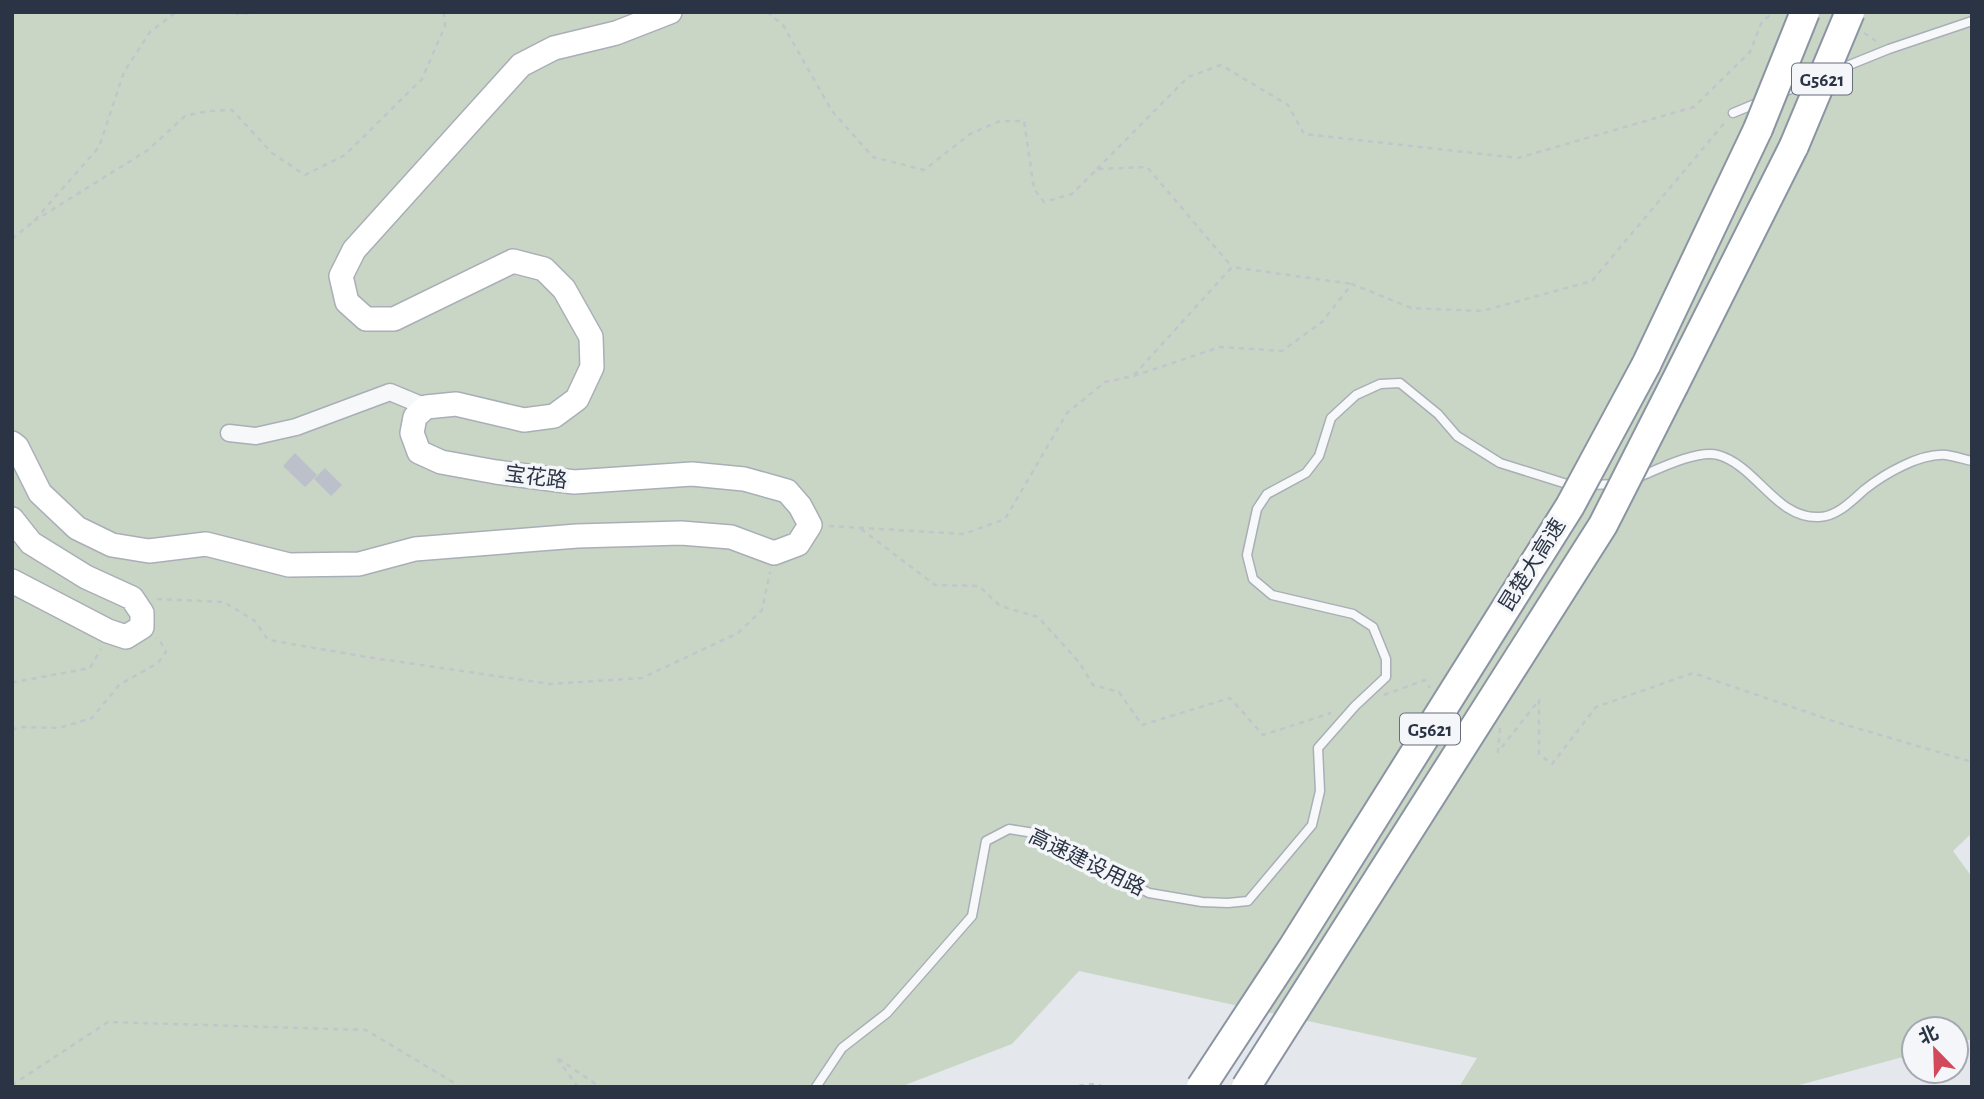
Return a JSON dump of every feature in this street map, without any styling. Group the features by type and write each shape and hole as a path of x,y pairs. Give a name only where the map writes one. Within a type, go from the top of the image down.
{"highway":[{"name":"昆楚大高速","path":"1201,1087 1307,925 1570,506 1646,365 1758,129 1805,12"},
{"name":"昆楚大高速","path":"1247,1087 1603,524 1794,146 1850,12"}],"main road":[{"path":"426,407 456,404 524,421 554,416 577,399 592,367 591,337 564,289 544,269 513,261 394,319 366,319 347,302 341,276 354,250 521,65 554,48 616,33 670,12"},
{"name":"宝花路","path":"426,407 415,417 412,433 419,452 441,462 574,482 692,474 744,479 787,491 810,524"},
{"path":"12,443 17,447 40,493 77,527 112,545 149,551 206,544 289,565 359,564 415,549 577,536 681,533 731,537 774,553 798,544 810,524"},
{"path":"12,519 31,543 86,577 132,598 142,613 142,627 127,637 108,631 12,581"}],"street":[{"path":"229,433 256,436 296,426 390,392 426,407"}],"lane":[{"path":"1733,113 1889,49 1972,21"},
{"name":"高速建设用路","path":"816,1087 842,1048 887,1013 972,916 986,841 1009,829 1034,833 1149,894 1228,903 1248,901 1312,825 1320,791 1318,748 1385,677 1386,659 1373,627 1353,614 1272,595 1253,579 1247,555 1257,509 1267,494 1306,473 1319,456 1331,418 1356,395 1380,384 1401,383 1438,414 1457,436 1500,463 1570,485 1622,484 1685,458 1716,454 1736,464 1796,514 1821,517 1846,506 1872,484 1916,459 1945,455 1972,461"}],"path":[{"path":"34,221 99,147 124,72 150,32 176,12"},
{"path":"234,12 266,12"},
{"path":"12,239 34,221 148,150 185,116 232,110 272,153 304,175 345,155 422,79 445,26 444,12"},
{"path":"767,12 783,25 832,111 873,157 924,170 970,134 1000,121 1024,121 1034,189 1044,202 1072,194 1188,77 1221,65 1288,105 1304,134 1518,158 1694,107 1750,52 1762,21 1775,12"},
{"path":"1097,169 1147,167 1233,267 1352,284 1411,307 1482,311 1592,281 1733,113"},
{"path":"1133,376 1233,267"},
{"path":"810,524 964,534 1005,519 1067,413 1105,382 1133,376 1220,347 1282,351 1322,321 1352,284"},
{"path":"861,529 935,585 979,586 1000,607 1038,617 1079,662 1093,685 1119,692 1142,725 1230,698 1263,735 1355,706 1425,680 1432,691"},
{"path":"132,598 224,602 255,621 268,640 367,657 550,684 642,678 738,633 762,610 774,553"},
{"path":"12,730 19,727 59,729 92,718 119,685 158,663 166,652 160,641 142,627"},
{"path":"12,681 90,668"},
{"path":"1500,723 1498,752 1539,699 1539,754 1552,764 1596,707 1693,673 1836,722 1972,762"},
{"path":"12,1085 108,1022 366,1030 461,1087"},
{"path":"578,1087 556,1057 600,1087"},
{"path":"1069,1087 1095,1084 1104,1087"}],"green space":[{"path":"12,12 1972,12 1972,833 1953,851 1972,877 1972,1039 1970,1015 1900,1015 1900,1058 1792,1087 1459,1087 1477,1058 1079,971 1012,1044 900,1087 12,1087"}],"building":[{"path":"295,453 317,475 305,487 283,466"},
{"path":"325,468 342,485 331,496 314,479"}]}
